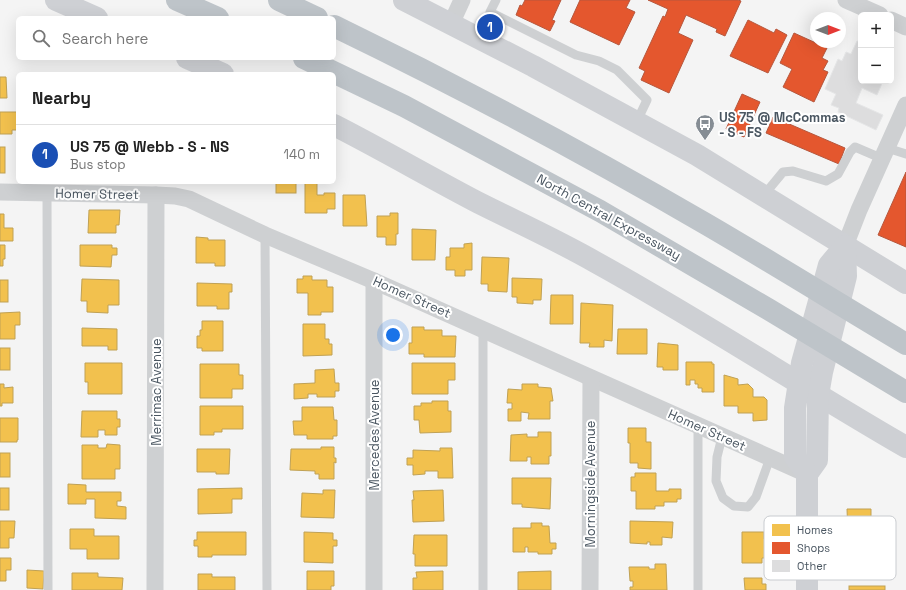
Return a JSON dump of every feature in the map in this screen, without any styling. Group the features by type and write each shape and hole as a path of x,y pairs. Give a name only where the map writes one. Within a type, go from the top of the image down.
{"highway":[{"path":"177,0 213,16"},
{"path":"279,0 313,16"},
{"path":"336,27 462,90 602,165 718,231 903,341"},
{"name":"North Central Expressway","path":"308,60 333,72"},
{"name":"North Central Expressway","path":"336,73 404,106 600,211 768,308 906,392"}],"main road":[{"path":"56,0 92,16"},
{"path":"404,0 637,121 697,155 906,283"},
{"path":"192,60 218,72"},
{"path":"336,127 367,142 478,203 597,262 800,373 818,395 906,447"},
{"path":"807,516 807,474 795,457 795,408 800,373 838,270 845,246"},
{"path":"807,474 817,460 818,395 838,270"}],"street":[{"path":"451,24 462,0"},
{"path":"852,1 874,12"},
{"path":"894,21 906,27"},
{"path":"845,246 859,210 906,105"},
{"name":"Homer Street","path":"0,192 156,195 175,196 189,199 266,235 483,329 807,474"},
{"name":"Merrimac Avenue","path":"155,590 156,195"},
{"name":"Mercedes Avenue","path":"374,281 374,590"},
{"name":"Morningside Avenue","path":"590,590 591,378"}],"lane":[{"path":"496,0 490,12 576,55 599,61 617,70 647,100 637,121"},
{"path":"764,196 783,172 793,171 826,181 838,174 854,147 885,154 906,154"},
{"path":"47,193 48,590"},
{"path":"266,235 267,590"},
{"path":"483,329 483,590"},
{"path":"698,426 698,590"},
{"path":"722,437 717,457 716,481 723,498 734,506 748,507 756,497 770,458"}],"building: Homes":[{"path":"0,77 6,77 7,98 0,98"},
{"path":"0,112 16,112 16,130 12,130 12,134 0,134"},
{"path":"0,147 5,147 5,173 0,173"},
{"path":"276,184 296,184 296,193 276,193"},
{"path":"305,184 317,184 317,195 324,195 324,193 335,193 335,209 327,209 327,213 305,213"},
{"path":"343,195 365,195 367,226 343,226"},
{"path":"89,210 120,210 119,225 116,225 116,233 88,233"},
{"path":"390,213 398,213 398,234 396,234 396,245 386,245 386,237 377,237 377,216 390,216"},
{"path":"0,214 4,214 4,228 13,228 13,241 0,241"},
{"path":"412,229 436,230 435,260 412,260"},
{"path":"196,237 208,238 208,240 225,240 225,266 215,266 215,263 196,263"},
{"path":"472,243 472,270 465,270 465,276 455,276 455,270 446,270 446,257 450,257 450,248 464,248 464,244"},
{"path":"0,245 5,245 5,259 3,259 3,266 0,266"},
{"path":"80,245 112,245 112,248 117,248 117,255 112,255 111,267 80,266"},
{"path":"482,257 509,258 507,292 488,291 488,284 481,284"},
{"path":"303,276 312,276 312,280 327,280 327,287 333,287 333,312 321,312 321,315 308,315 308,293 297,293 297,279 303,279"},
{"path":"512,278 542,279 541,300 533,300 533,304 517,303 517,297 512,297"},
{"path":"82,279 119,280 119,305 108,305 108,313 87,312 87,301 81,301"},
{"path":"0,280 8,280 8,302 0,302"},
{"path":"197,283 232,284 232,292 229,292 229,309 217,309 217,306 197,306"},
{"path":"551,295 573,295 573,324 550,324"},
{"path":"581,303 613,305 612,341 604,340 604,347 589,347 590,343 580,343"},
{"path":"20,312 20,325 15,325 15,339 0,339 0,313"},
{"path":"202,321 223,321 223,351 202,351 202,348 197,348 197,336 200,336 200,330 202,330"},
{"path":"303,324 325,324 325,339 329,339 329,344 332,344 332,355 303,356"},
{"path":"412,327 424,327 424,330 442,330 442,336 456,336 455,357 424,357 424,354 409,354 409,343 412,343"},
{"path":"82,328 117,329 117,350 108,350 108,346 82,346"},
{"path":"618,329 647,329 647,354 617,354"},
{"path":"658,343 678,345 678,370 663,370 663,367 657,367"},
{"path":"0,348 10,348 10,370 0,370"},
{"path":"686,362 712,362 712,364 714,364 714,392 702,392 702,388 698,388 698,384 695,384 695,380 690,380 690,385 686,385"},
{"path":"85,363 122,363 122,394 88,394 88,382 85,382"},
{"path":"412,363 455,363 455,380 448,380 448,394 412,394"},
{"path":"200,364 239,364 239,375 243,375 243,389 232,389 232,398 200,398"},
{"path":"334,369 335,383 339,383 339,391 335,391 335,397 317,397 317,394 308,394 308,398 294,399 294,384 315,383 315,370"},
{"path":"724,375 738,379 738,385 748,384 753,389 753,397 764,397 767,400 767,420 753,421 753,413 738,413 738,406 724,406"},
{"path":"0,384 4,384 4,388 13,387 13,403 2,403 2,406 0,406"},
{"path":"522,384 538,384 538,387 551,388 553,401 550,401 550,419 528,419 529,413 521,412 521,421 508,421 508,409 512,409 512,403 507,403 508,389 522,390"},
{"path":"432,401 448,401 448,411 451,411 451,432 420,433 419,420 414,420 414,406 421,406 421,403 432,403"},
{"path":"200,406 243,406 243,429 222,429 222,432 214,432 214,435 200,435"},
{"path":"302,407 333,407 334,420 337,420 337,436 333,436 333,439 307,439 307,435 294,435 293,421 302,421"},
{"path":"82,411 117,411 117,419 120,419 120,427 117,427 117,435 105,435 105,430 98,430 98,437 81,437"},
{"path":"0,418 18,418 17,442 0,442"},
{"path":"628,428 646,428 646,442 651,442 651,469 638,468 638,463 630,463"},
{"path":"538,432 551,432 551,456 549,456 549,464 531,464 531,457 527,457 527,461 510,461 511,435 527,434 527,437 538,437"},
{"path":"107,444 120,445 120,469 115,469 115,479 82,479 82,445 98,445 98,448 106,448"},
{"path":"321,447 334,447 334,458 336,458 336,463 334,462 334,479 319,479 319,474 315,474 315,471 290,470 291,449 321,449"},
{"path":"440,448 452,448 453,478 438,478 438,471 425,471 425,474 413,475 413,465 407,465 407,458 413,458 413,450 440,451"},
{"path":"197,449 230,449 229,474 197,472"},
{"path":"0,453 10,453 10,477 0,477"},
{"path":"635,473 656,473 656,491 681,489 681,499 677,499 677,502 664,502 664,506 655,506 655,509 636,509 636,491 631,491 631,477 635,477"},
{"path":"512,478 551,478 550,509 522,507 522,504 512,504"},
{"path":"68,484 86,485 86,492 121,492 121,501 117,501 117,506 126,507 126,519 95,518 95,499 86,499 86,504 68,504"},
{"path":"0,488 9,488 9,510 0,510"},
{"path":"242,488 242,499 232,499 232,513 198,514 198,489"},
{"path":"323,490 335,490 334,518 301,517 302,493 323,494"},
{"path":"443,490 444,521 413,522 413,491"},
{"path":"847,509 871,509 871,516 847,516"},
{"path":"0,521 15,521 14,538 9,538 9,548 0,548"},
{"path":"630,521 673,522 672,538 662,537 662,545 650,545 650,542 647,542 647,544 630,543"},
{"path":"531,523 542,523 542,526 549,526 550,543 556,543 556,549 552,549 552,554 528,552 528,547 525,547 525,552 513,552 513,528 531,528"},
{"path":"70,529 94,529 94,536 119,536 119,559 87,559 87,549 70,549"},
{"path":"197,532 246,532 246,555 212,555 212,557 198,557 198,546 194,546 194,540 197,540"},
{"path":"304,532 333,533 333,540 337,540 337,546 333,546 333,563 304,562"},
{"path":"742,532 764,532 764,558 762,558 762,563 742,563"},
{"path":"414,535 447,535 447,566 415,566 415,554 413,554"},
{"path":"0,558 11,558 11,570 6,570 6,581 0,581"},
{"path":"655,564 666,564 667,590 630,590 630,587 633,587 633,581 630,581 629,567 649,567 649,569 655,569"},
{"path":"27,570 44,571 43,589 27,588"},
{"path":"307,571 334,571 334,586 331,586 331,590 307,590"},
{"path":"443,571 443,590 413,590 413,578 417,578 416,572"},
{"path":"551,571 551,590 518,590 518,572"},
{"path":"72,573 98,573 98,577 123,578 122,590 72,590"},
{"path":"198,574 212,574 212,577 235,577 235,590 198,590"},
{"path":"744,578 762,578 762,584 766,584 766,590 745,590"},
{"path":"849,586 885,586 885,590 849,590"}],"building: Shops":[{"path":"525,0 561,0 552,20 555,21 550,31 516,15 520,5 522,6"},
{"path":"580,0 630,0 626,8 635,12 619,45 570,22"},
{"path":"648,0 741,1 725,36 716,32 717,29 686,15 678,33 693,40 669,93 641,80 645,71 639,68 663,16 665,17 668,9"},
{"path":"748,20 774,33 776,29 787,35 768,73 730,56"},
{"path":"794,33 810,40 810,48 827,48 822,58 828,61 823,70 828,72 814,102 783,87 792,69 780,63"},
{"path":"742,94 760,102 744,137 726,129"},
{"path":"773,117 845,148 839,164 766,133"},
{"path":"906,172 906,247 878,235"}],"building: Other":[{"path":"858,41 858,84 882,84 877,95 862,88 856,103 883,115 876,130 838,112 839,108 831,105 836,94 825,89 838,59 842,61 846,52 851,54"}],"place":[{"name":"US 75 @ Webb - S - NS","path":"490,27"},
{"name":"US 75 @ McCommas - S - FS","path":"705,141"}]}
